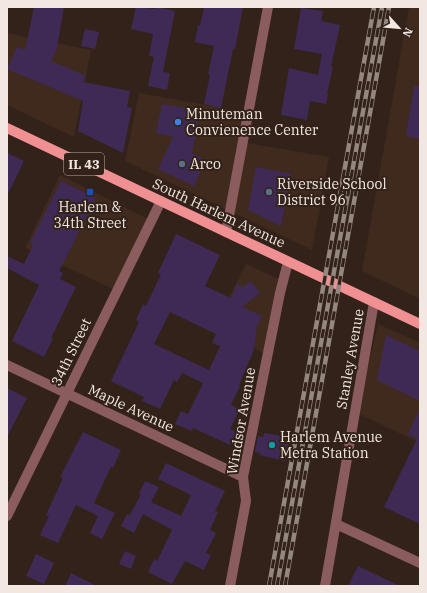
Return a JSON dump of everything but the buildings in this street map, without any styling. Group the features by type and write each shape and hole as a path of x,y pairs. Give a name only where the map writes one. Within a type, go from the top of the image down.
{"main road":[{"name":"South Harlem Avenue","path":"7,128 420,324"}],"street":[{"path":"226,232 268,7"},
{"name":"34th Street","path":"7,516 161,201"},
{"name":"Windsor Avenue","path":"230,586 246,501 243,477 280,293 288,262"},
{"name":"Stanley Avenue","path":"325,586 374,302"},
{"name":"Maple Avenue","path":"7,365 243,477"},
{"path":"336,524 420,563"}],"shaded area":[{"path":"409,7 420,7 420,299 362,271"},
{"path":"7,33 91,50 74,137 7,105"},
{"path":"139,93 252,113 247,143 329,157 312,250 125,161"},
{"path":"60,175 148,219 115,290 25,248"},
{"path":"246,264 281,280 266,354 213,329"},
{"path":"378,324 420,343 420,443 357,413"}],"railway":[{"path":"269,586 374,7"},
{"path":"277,586 382,7"},
{"path":"285,586 389,7"}],"place":[{"name":"Minuteman Convienence Center","path":"178,122"},
{"name":"Arco","path":"182,164"},
{"name":"Harlem & 34th Street","path":"90,192"},
{"name":"Riverside School District 96","path":"269,192"},
{"name":"Harlem Avenue Metra Station","path":"272,445"}]}
